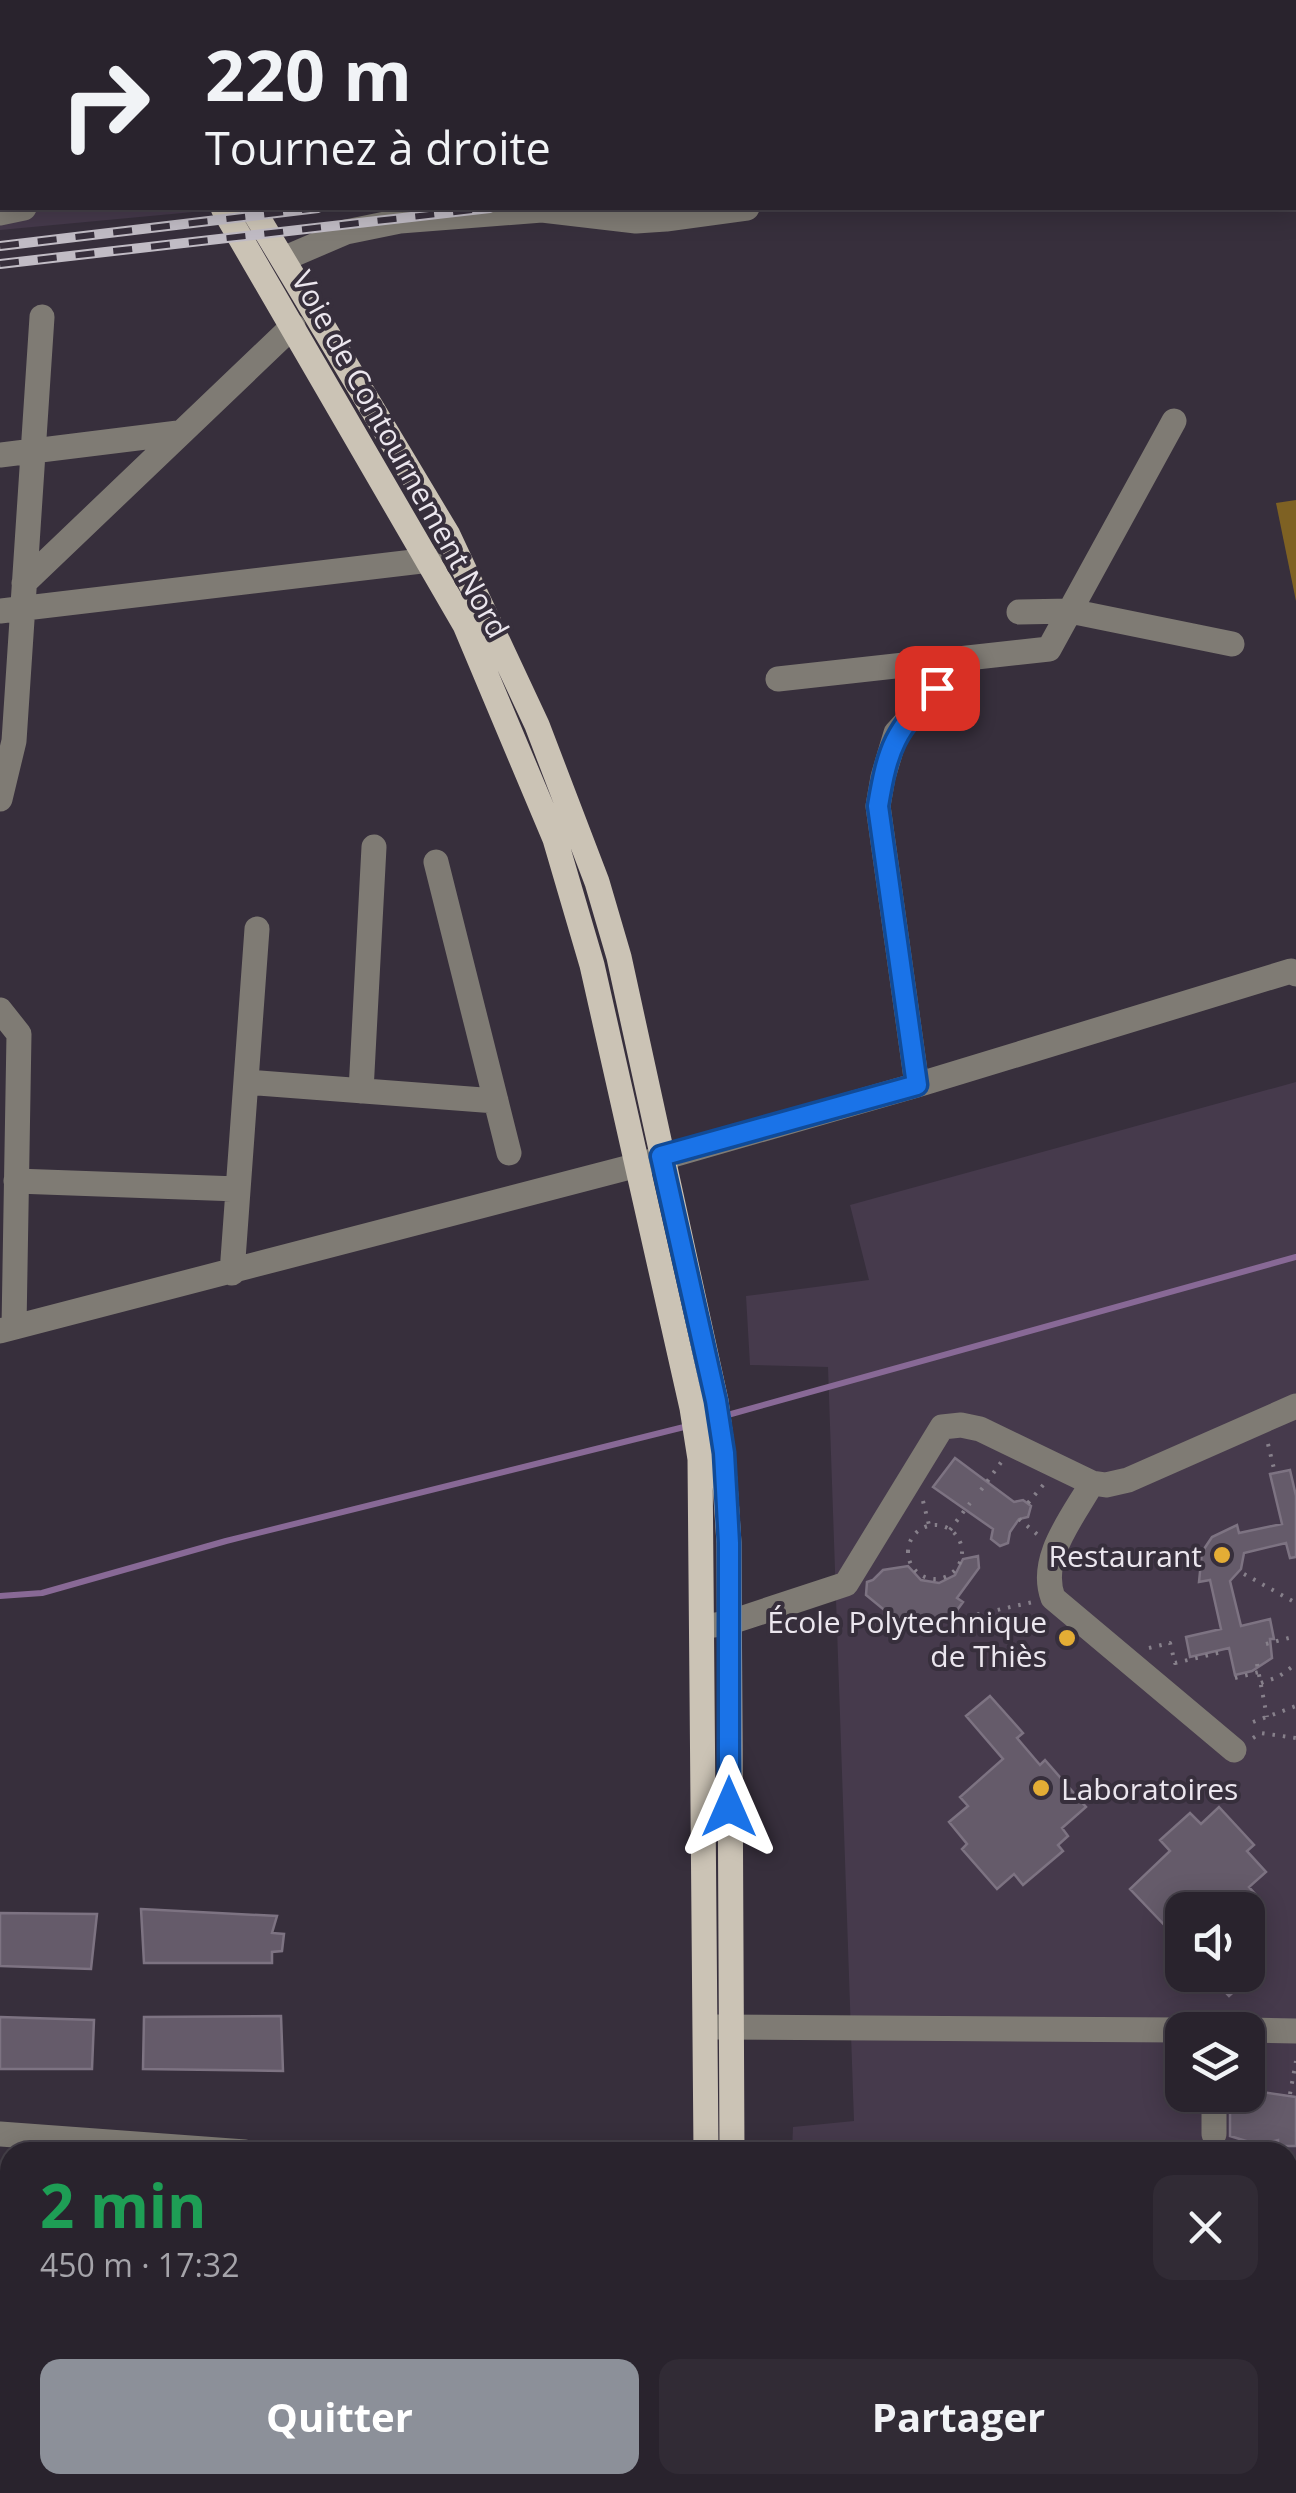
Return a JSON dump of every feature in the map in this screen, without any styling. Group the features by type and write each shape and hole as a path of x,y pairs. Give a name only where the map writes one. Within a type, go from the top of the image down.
{"main road":[{"name":"Voie de Contournement Nord","path":"224,210 465,625 555,839 649,1161 704,1405 729,1543 715,1625 718,2027 707,2142"},
{"name":"Voie de Contournement Nord","path":"253,210 448,536 537,725 597,882 618,957 649,1161"},
{"name":"Voie de Contournement Nord","path":"718,2027 731,2142"}],"street":[{"path":"283,259 346,232 400,221 542,210 666,220 734,210"},
{"path":"0,799 42,317"},
{"path":"16,600 178,433 294,326"},
{"path":"778,679 1049,649 1174,420"},
{"path":"0,455 178,433"},
{"path":"16,600 430,560"},
{"path":"1019,612 1070,610 1232,644"},
{"path":"917,1085 878,806 896,733 937,688 954,660"},
{"path":"360,1091 374,847"},
{"path":"436,862 510,1153"},
{"path":"232,1272 256,928"},
{"path":"0,1010 19,1034 7,1329 649,1161 917,1085 1290,971 1296,974"},
{"path":"246,1082 496,1101"},
{"path":"16,1181 238,1190"},
{"path":"715,1625 846,1584 942,1427 980,1429 1092,1483 1106,1486 1128,1480 1296,1406"},
{"path":"1092,1483 1051,1557 1052,1598 1234,1750"},
{"path":"718,2027 1165,2030"},
{"path":"1265,2030 1296,2030"},
{"path":"1214,2112 1214,2134"},
{"path":"0,2134 109,2142"}],"path":[{"path":"1262,1421 1275,1474"},
{"path":"981,1490 1014,1446"},
{"path":"950,1530 970,1502"},
{"path":"929,1526 950,1530 961,1547 959,1563 948,1576 923,1576 911,1565 910,1540 921,1528 929,1526"},
{"path":"1244,1574 1296,1603"},
{"path":"926,1626 1052,1598"},
{"path":"1266,1644 1296,1636"},
{"path":"1120,1656 1170,1643 1175,1663 1222,1652"},
{"path":"1257,1664 1268,1717"},
{"path":"1261,1683 1296,1664"},
{"path":"1235,1678 1259,1672"},
{"path":"1253,1722 1296,1706"},
{"path":"1234,1750 1261,1732 1296,1738"},
{"path":"1292,2090 1296,2060"}],"shaded area":[{"path":"0,210 204,211 0,230"},
{"path":"1296,500 1296,601 1276,503"},
{"name":"École Polytechnique de Thiès","path":"1296,1082 1296,2142 792,2142 793,2127 854,2121 828,1367 750,1365 746,1296 869,1280 850,1205"}],"building":[{"path":"955,1458 1014,1502 1023,1500 1031,1506 1028,1517 1019,1519 1010,1532 1008,1543 1000,1546 991,1539 993,1529 933,1487"},
{"path":"1290,1470 1296,1496 1296,1557 1290,1558 1286,1543 1244,1553 1241,1569 1230,1581 1241,1626 1270,1619 1272,1658 1252,1671 1235,1675 1229,1648 1190,1657 1186,1637 1221,1629 1210,1580 1199,1582 1202,1552 1212,1537 1237,1525 1239,1533 1282,1524 1270,1474"},
{"path":"978,1556 979,1568 957,1598 963,1602 952,1617 909,1622 905,1627 866,1595 867,1582 883,1570 908,1566 921,1580 939,1583 955,1575 963,1559"},
{"name":"Laboratoires","path":"990,1696 1023,1733 1017,1738 1040,1765 1045,1760 1086,1807 1062,1828 1068,1836 1058,1845 1063,1851 1023,1885 1014,1874 997,1889 962,1849 967,1844 949,1822 968,1806 960,1797 1003,1759 966,1716"},
{"name":"Laboratoires","path":"1219,1807 1254,1845 1247,1851 1266,1872 1249,1887 1253,1892 1165,1892 1165,1926 1130,1889 1170,1851 1160,1840 1190,1813 1201,1824"},
{"path":"141,1909 277,1916 272,1933 284,1934 282,1951 272,1952 272,1963 144,1963"},
{"path":"0,1913 97,1914 91,1969 0,1966"},
{"path":"281,2016 283,2071 143,2069 144,2017"},
{"path":"0,2017 94,2020 92,2069 0,2069"},
{"path":"1265,2092 1296,2097 1296,2142 1249,2142 1230,2136 1230,2112 1265,2112"}],"waterway":[{"path":"724,1416 1296,1257"},
{"path":"0,1596 42,1593 226,1541 688,1426"}],"railway":[{"path":"0,246 301,210"},
{"path":"0,264 472,210"}],"place":[{"name":"Restaurant","path":"1222,1555"},
{"name":"École Polytechnique de Thiès","path":"1067,1638"},
{"name":"Laboratoires","path":"1041,1788"}],"route":[{"path":"729,1807 729,1543 724,1453 661,1156 917,1085 878,806 896,733 937,688"}]}
